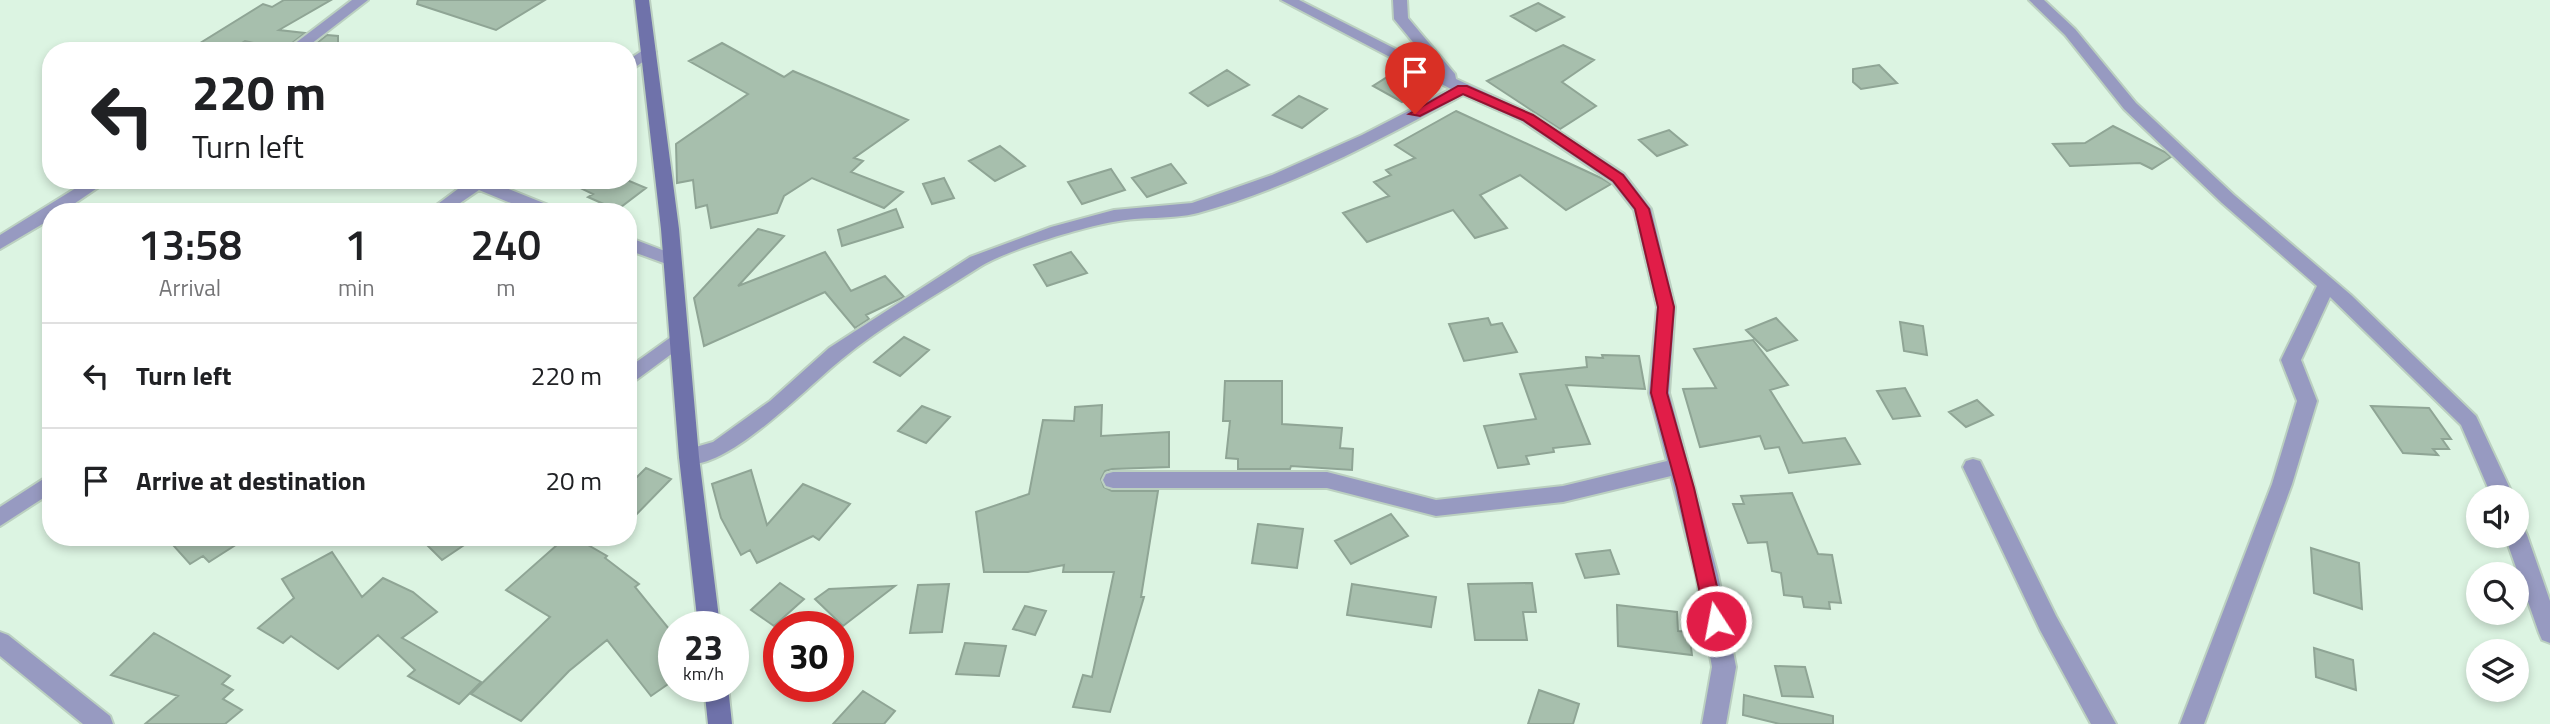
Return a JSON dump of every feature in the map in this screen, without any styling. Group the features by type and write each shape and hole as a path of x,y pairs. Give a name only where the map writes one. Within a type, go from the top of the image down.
{"main road":[{"path":"642,0 672,260 689,457 707,611"},
{"path":"718,702 720,724"}],"street":[{"path":"304,42 361,0"},
{"path":"1288,0 1460,87 1528,118 1618,178 1642,209 1666,307 1659,393 1707,575 1724,667 1714,724"},
{"path":"1400,0 1401,19 1460,87"},
{"path":"2036,0 2070,32 2130,106 2228,199 2327,284 2469,421 2498,485"},
{"path":"637,60 648,52"},
{"path":"689,457 720,447 777,406 836,353 976,261 1051,233 1114,216 1194,208 1278,179 1368,139 1460,87"},
{"path":"64,203 87,189"},
{"path":"447,203 467,189"},
{"path":"497,189 529,203"},
{"path":"0,243 42,217"},
{"path":"637,246 672,260"},
{"path":"2192,724 2286,472 2307,401 2291,360 2327,284"},
{"path":"637,372 678,339"},
{"path":"1113,481 1327,480 1436,508 1563,494 1679,466"},
{"path":"1973,467 2048,624 2104,724"},
{"path":"0,517 42,488"},
{"path":"2521,548 2550,633"},
{"path":"0,642 101,724"}],"building":[{"path":"284,0 331,0 279,30 305,33 293,42 202,42 263,4 272,7"},
{"path":"418,0 545,0 496,30 417,4"},
{"path":"1538,3 1564,17 1536,31 1511,16"},
{"path":"327,35 338,36 338,42 318,42"},
{"path":"722,43 784,77 793,71 908,120 854,158 863,161 851,172 903,192 884,208 812,178 784,196 777,213 711,228 707,205 696,208 693,180 677,183 676,144 748,94 689,61"},
{"path":"1563,45 1594,60 1562,82 1596,106 1560,129 1487,81"},
{"path":"1879,65 1897,83 1861,89 1853,82 1853,69"},
{"path":"1403,67 1432,82 1402,102 1373,86"},
{"path":"1227,70 1249,85 1208,106 1190,93"},
{"path":"1299,96 1327,109 1302,128 1273,115"},
{"path":"1456,111 1611,184 1566,210 1520,175 1480,195 1507,228 1475,238 1453,210 1367,242 1343,213 1389,196 1374,182 1391,175 1386,170 1415,158 1395,145"},
{"path":"2113,126 2171,157 2152,169 2140,163 2070,166 2053,144 2085,143"},
{"path":"1669,130 1687,145 1657,156 1639,140"},
{"path":"1000,146 1025,166 995,181 969,161"},
{"path":"1171,164 1186,183 1147,197 1132,178"},
{"path":"1111,169 1125,190 1082,204 1068,182"},
{"path":"944,178 954,198 932,204 923,184"},
{"path":"637,184 646,188 626,203 601,203 588,197 593,194 583,189 637,189"},
{"path":"896,209 903,227 842,246 838,230"},
{"path":"758,229 784,236 738,286 825,252 851,291 885,276 904,297 866,315 869,319 855,328 825,292 704,346 694,298"},
{"path":"1071,252 1087,273 1047,286 1034,265"},
{"path":"1488,318 1491,325 1502,323 1517,352 1464,361 1449,324"},
{"path":"1776,318 1797,340 1767,351 1746,330"},
{"path":"1900,322 1923,326 1927,355 1904,351"},
{"path":"904,337 929,350 900,376 874,362"},
{"path":"1753,340 1788,385 1770,390 1803,443 1845,438 1860,464 1789,473 1779,447 1765,449 1760,436 1700,447 1683,389 1716,388 1694,349"},
{"path":"1602,355 1639,356 1645,389 1566,385 1590,444 1553,448 1554,452 1526,456 1529,464 1498,468 1484,426 1536,419 1520,374 1587,367 1586,357 1603,358"},
{"path":"1225,381 1282,381 1282,424 1342,428 1340,448 1353,449 1352,470 1291,466 1290,469 1238,469 1238,459 1226,458 1230,421 1223,421"},
{"path":"1905,388 1920,416 1893,419 1877,391"},
{"path":"1977,400 1993,415 1966,427 1949,412"},
{"path":"1102,405 1101,436 1169,432 1169,467 1112,469 1105,471 1101,479 1104,487 1112,491 1158,491 1141,597 1144,597 1110,712 1073,707 1083,675 1092,677 1114,572 1063,572 1064,565 1028,572 984,572 976,512 1029,494 1043,420 1074,421 1075,407"},
{"path":"922,406 950,417 926,443 898,431"},
{"path":"2371,406 2429,408 2451,439 2442,439 2449,449 2433,449 2438,455 2403,453"},
{"path":"646,468 671,479 637,514 637,477"},
{"path":"751,470 767,525 803,484 850,504 819,540 813,536 757,563 750,550 741,555 721,518 712,484"},
{"path":"1792,493 1818,554 1832,555 1841,603 1829,602 1830,609 1804,607 1802,597 1784,595 1781,573 1772,571 1767,542 1748,543 1733,504 1744,504 1741,496"},
{"path":"1391,514 1408,536 1351,564 1335,541"},
{"path":"1258,524 1303,529 1297,568 1252,563"},
{"path":"174,546 234,546 209,562 203,556 190,564"},
{"path":"428,546 463,546 442,560"},
{"path":"556,546 590,546 607,556 605,558 639,584 635,587 658,615 658,691 651,696 607,640 569,671 521,721 471,694 550,617 506,590"},
{"path":"2311,548 2359,563 2362,609 2314,593"},
{"path":"1610,550 1619,574 1585,578 1576,554"},
{"path":"332,552 362,597 383,578 413,592 437,612 402,638 481,682 459,704 408,676 415,670 378,635 338,669 291,636 283,643 258,628 294,598 282,579"},
{"path":"780,583 804,599 791,611 763,611 763,618 751,610"},
{"path":"1532,583 1536,612 1523,612 1527,640 1475,640 1468,584"},
{"path":"949,584 942,632 910,633 918,585"},
{"path":"1352,584 1436,597 1431,627 1347,615"},
{"path":"895,586 854,618 854,611 827,611 815,599 829,589"},
{"path":"1617,605 1677,612 1678,631 1689,632 1692,655 1618,646"},
{"path":"1025,606 1046,611 1035,635 1013,629"},
{"path":"154,633 230,676 222,684 233,690 223,699 242,710 225,724 145,724 178,696 111,675"},
{"path":"965,643 1006,646 999,676 956,674"},
{"path":"2314,648 2353,660 2356,690 2316,677"},
{"path":"1775,666 1805,667 1813,697 1782,696"},
{"path":"1539,690 1579,704 1573,724 1528,724"},
{"path":"863,691 895,711 884,724 833,724"},
{"path":"1744,695 1833,716 1833,724 1780,724 1743,715"}],"route":[{"path":"1415,114 1463,89 1528,118 1618,178 1642,209 1666,307 1659,393 1707,575 1716,621"}]}
